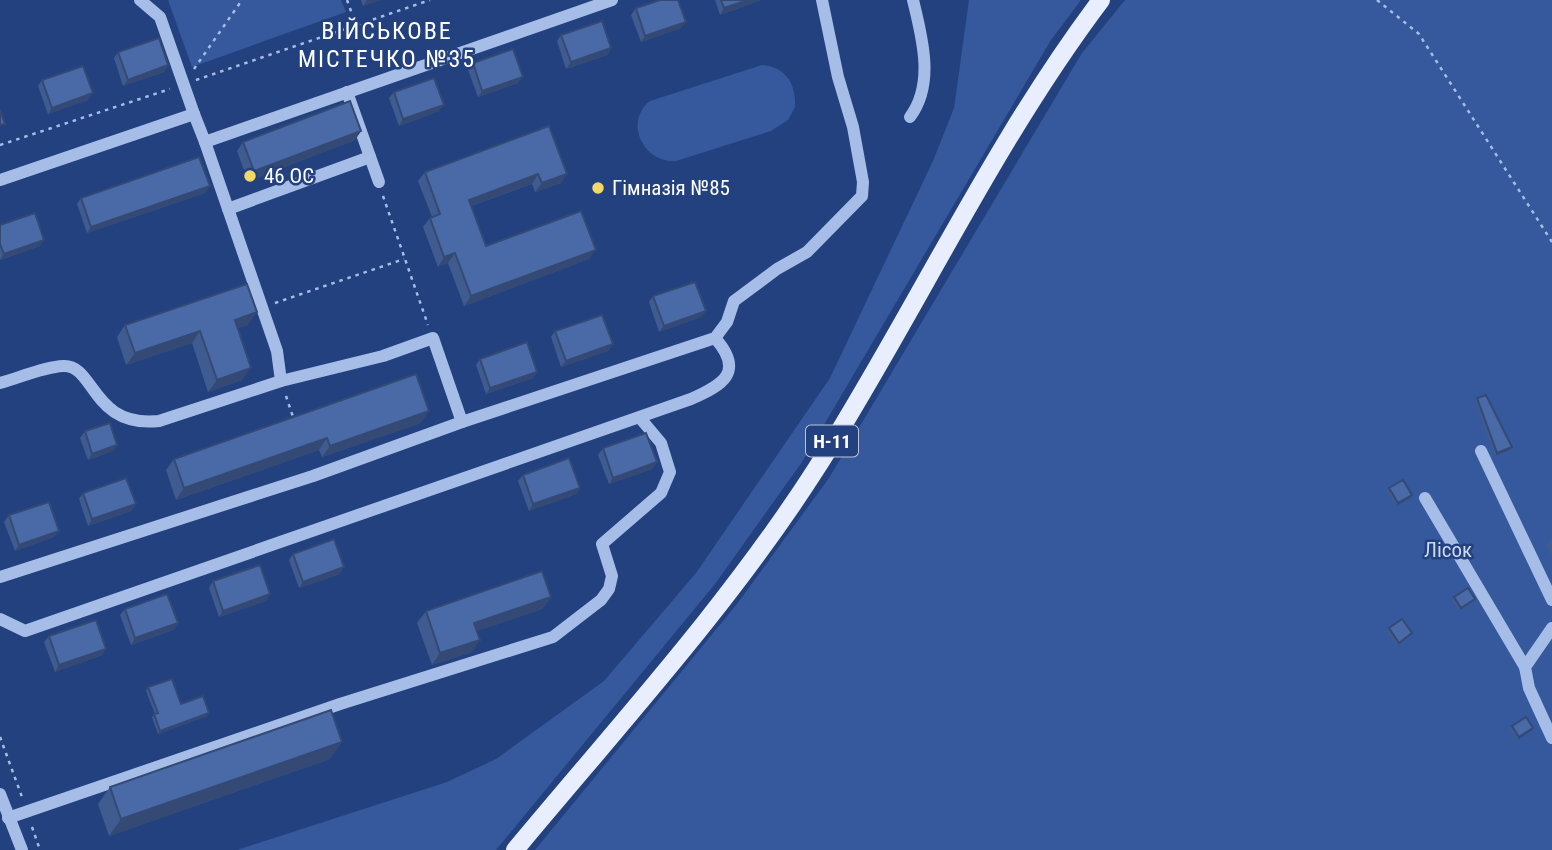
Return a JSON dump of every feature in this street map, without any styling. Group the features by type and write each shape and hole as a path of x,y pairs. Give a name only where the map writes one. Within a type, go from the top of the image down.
{"main road":[{"name":"Н-11","path":"515,850 726,595 816,470 999,156 1071,41 1101,0"}],"street":[{"path":"140,0 160,18 277,351 281,381"},
{"path":"205,142 612,0"},
{"path":"0,578 313,476 462,422 715,338 727,322 734,301 777,269 807,252 862,197 863,182 853,127 838,77 822,0"},
{"path":"910,117 919,105 925,68 914,0"},
{"path":"348,92 379,182"},
{"path":"0,180 194,114"},
{"path":"228,209 370,157"},
{"path":"0,383 64,365 75,369 86,378 103,405 121,418 140,423 159,421 281,381 383,356 433,338 462,422"},
{"path":"0,619 25,631 640,418 722,385 727,377 729,364 726,350 715,338"},
{"path":"8,818 340,704 553,637 601,600 609,589 612,576 602,544 661,493 670,472 661,443 640,418"},
{"path":"1481,451 1552,600"},
{"path":"1425,498 1525,667 1529,688 1552,738"},
{"path":"1525,667 1552,628"},
{"path":"0,794 22,850"}],"path":[{"path":"183,84 242,0"},
{"path":"347,0 356,25"},
{"path":"0,145 430,0"},
{"path":"1377,0 1419,34 1471,111 1552,243"},
{"path":"379,182 433,338"},
{"path":"262,307 405,258"},
{"path":"281,381 297,428"},
{"path":"0,737 40,850"}],"green space":[{"path":"168,0 341,0 346,12 192,67"},
{"path":"969,0 1081,0 1051,40 802,462 715,584 496,850 237,850 447,782 496,759 604,681 696,573 830,378 933,161 954,108"},
{"name":"Лісок","path":"1125,0 1552,0 1552,850 535,850 737,604 829,478 1082,53"},
{"path":"762,65 777,69 791,84 795,107 788,120 771,131 676,161 655,156 647,149 641,140 638,120 650,101"}],"building":[{"path":"660,0 678,0 686,22 645,36 636,8"},
{"path":"721,0 748,0 724,8"},
{"path":"602,21 611,48 571,62 561,35"},
{"path":"159,38 168,65 128,80 118,52"},
{"path":"513,49 523,77 482,91 473,63"},
{"path":"83,66 93,93 52,108 42,80"},
{"path":"434,78 444,105 403,119 394,92"},
{"path":"350,101 361,131 254,171 243,142"},
{"path":"0,110 5,124 0,125"},
{"path":"549,126 567,174 542,183 538,174 469,200 486,246 581,211 596,250 471,296 455,253 444,257 430,218 440,214 425,172"},
{"path":"199,157 210,186 91,227 81,198"},
{"path":"35,213 44,240 4,254 0,244 0,225"},
{"path":"695,282 706,311 664,326 653,296"},
{"path":"247,284 257,312 235,320 251,368 217,380 200,331 135,353 125,325"},
{"path":"602,315 613,344 566,361 555,331"},
{"path":"527,342 537,372 490,388 480,359"},
{"path":"416,374 429,411 330,446 327,438 184,488 174,459"},
{"path":"1486,395 1512,447 1497,453 1477,398"},
{"path":"110,423 117,445 92,454 85,431"},
{"path":"646,433 657,462 613,478 603,448"},
{"path":"569,458 580,488 533,504 523,475"},
{"path":"126,478 136,504 92,519 83,493"},
{"path":"1403,480 1412,495 1398,503 1389,488"},
{"path":"49,502 59,531 19,545 9,515"},
{"path":"334,539 344,567 303,582 293,554"},
{"path":"260,565 270,594 223,611 213,581"},
{"path":"542,571 551,597 474,623 480,640 440,653 426,611"},
{"path":"1468,588 1475,599 1461,608 1454,597"},
{"path":"167,594 178,623 135,638 125,609"},
{"path":"1402,619 1412,633 1399,643 1389,628"},
{"path":"96,620 106,649 59,665 49,636"},
{"path":"172,679 181,704 203,696 209,713 160,731 154,714 158,713 148,687"},
{"path":"331,710 342,742 121,819 110,787"},
{"path":"1526,717 1533,728 1519,737 1512,726"}],"place":[{"name":"46 ОС","path":"250,176"},
{"name":"Гімназія №85","path":"598,188"}],"district":[{"name":"ВІЙСЬКОВЕ МІСТЕЧКО №35","path":"387,45"}]}
